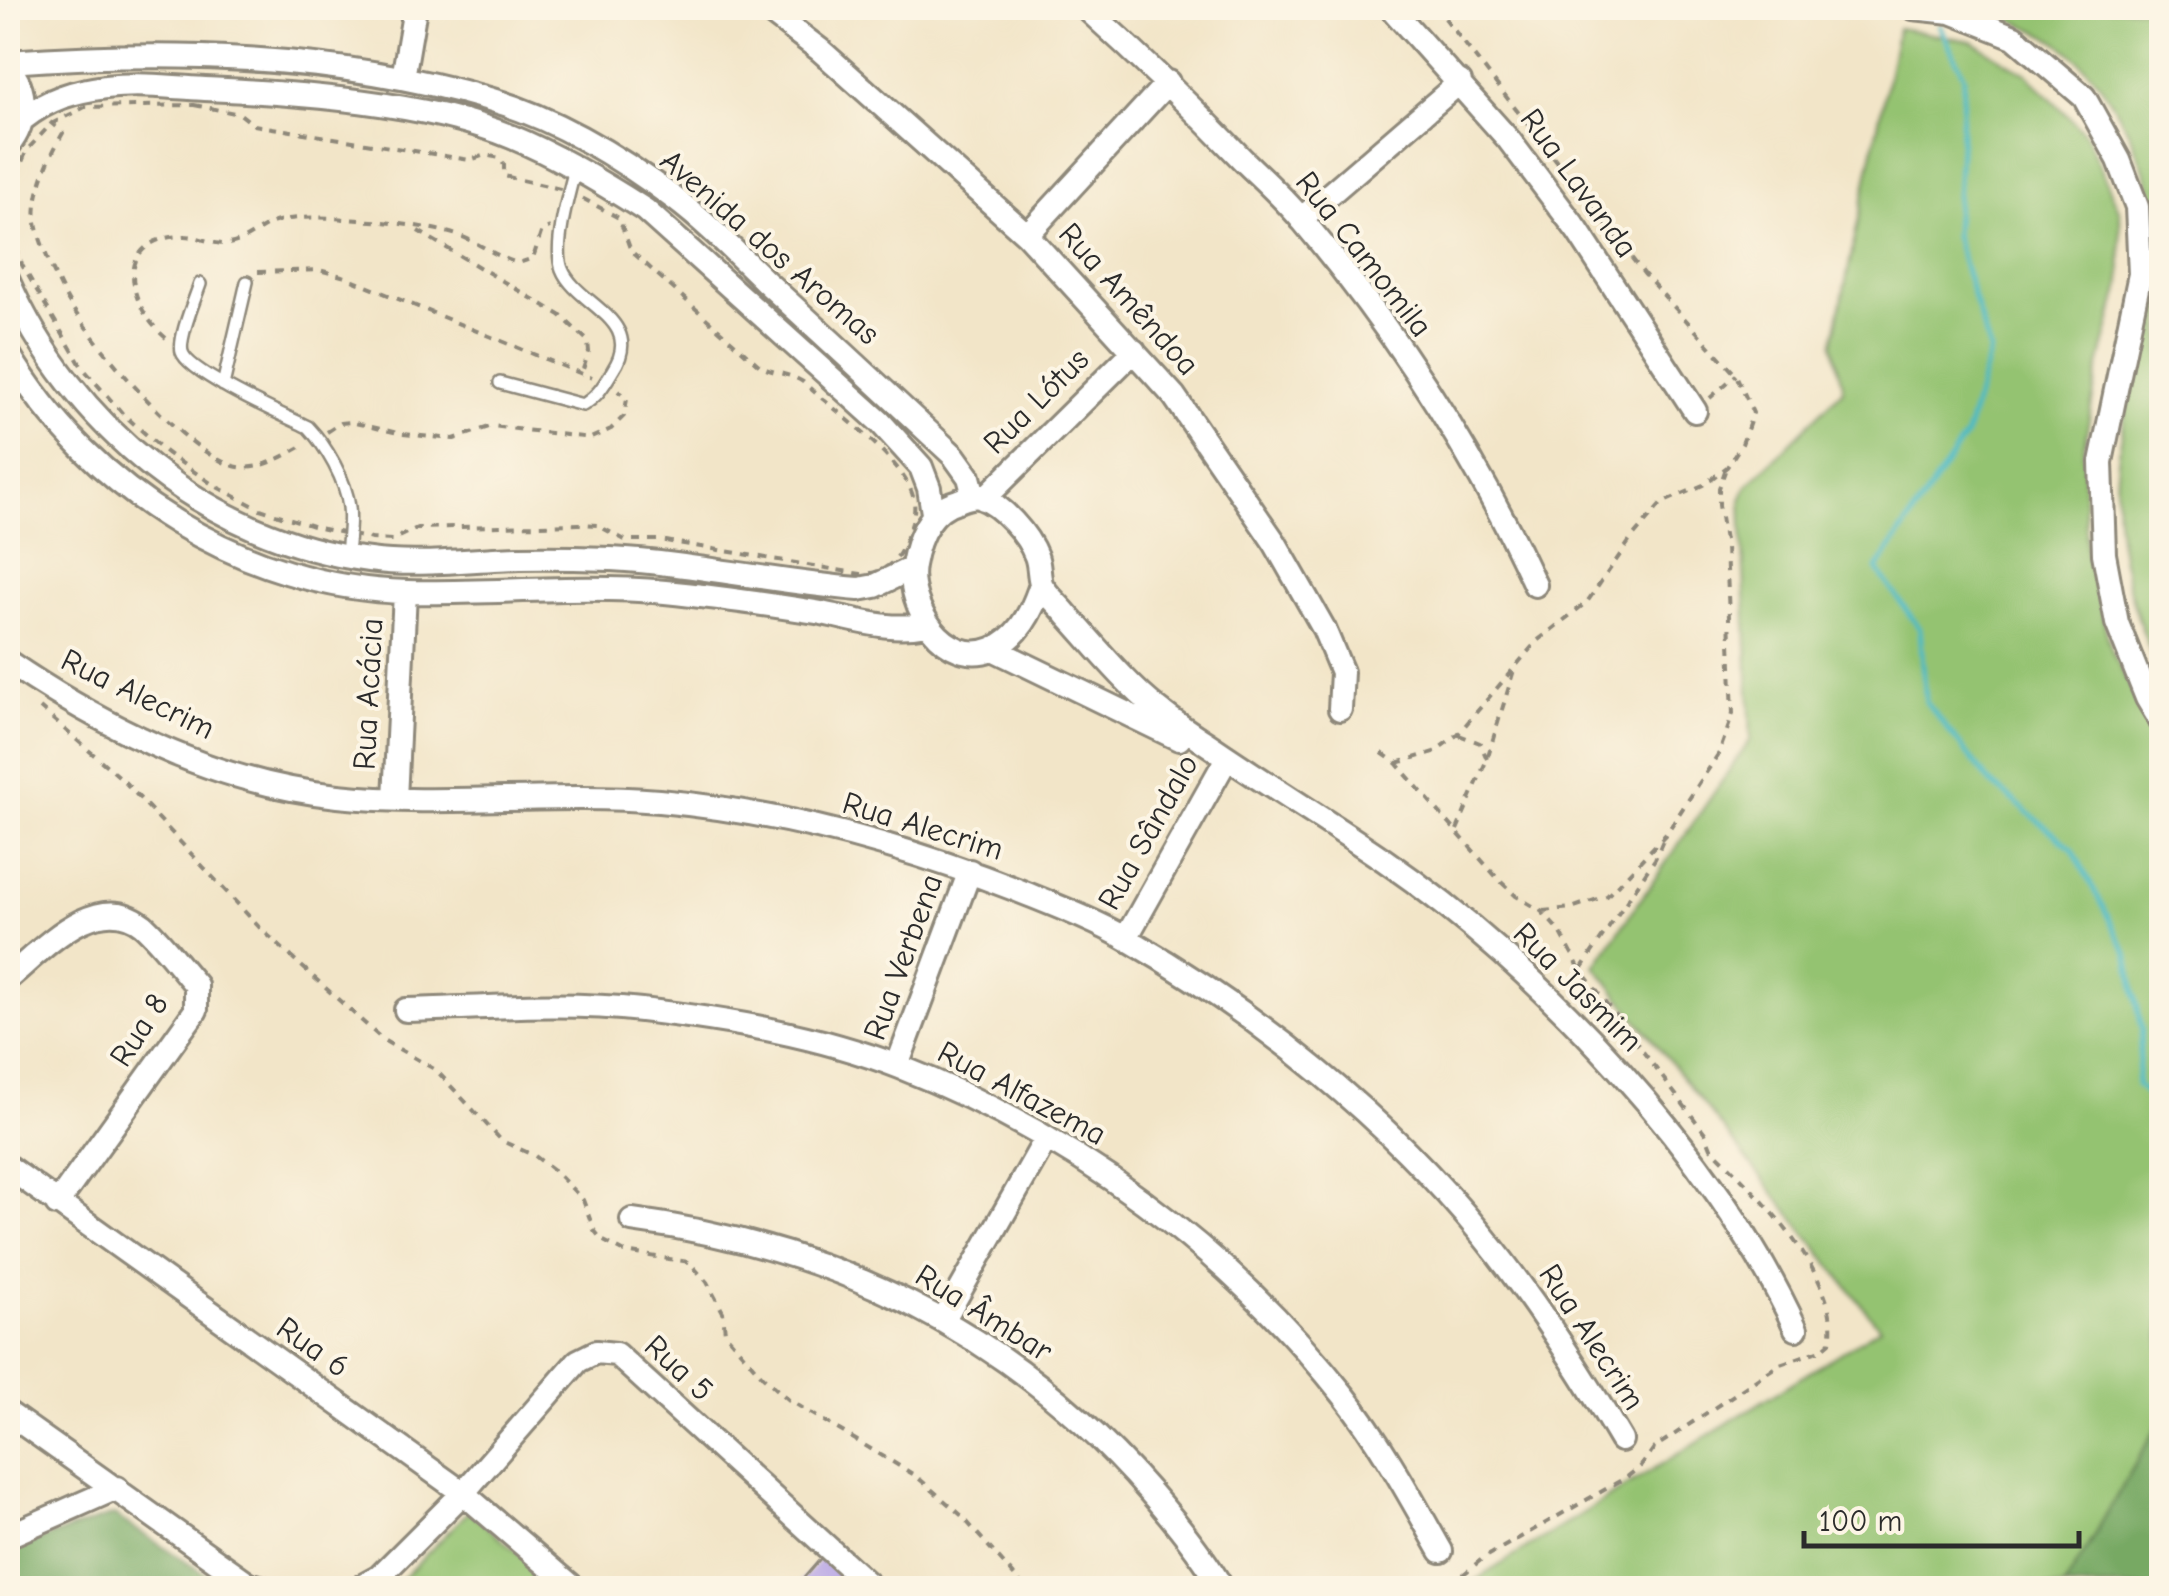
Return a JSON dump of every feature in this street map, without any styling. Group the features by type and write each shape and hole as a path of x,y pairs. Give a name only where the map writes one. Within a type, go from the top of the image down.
{"street":[{"path":"403,78 415,8"},
{"name":"Rua Amêndoa","path":"765,8 820,50 1028,235 1174,396 1274,543 1314,612 1342,672 1340,709"},
{"name":"Rua Camomila","path":"1086,8 1168,82 1301,218 1395,341 1444,416 1503,515 1535,585"},
{"name":"Rua Lavanda","path":"1391,8 1509,140 1577,230 1695,411"},
{"path":"1913,8 1951,12 2014,37 2084,97 2119,160 2137,207 2140,274 2101,462 2104,554 2117,623 2147,698 2162,723"},
{"name":"Avenida dos Aromas","path":"8,65 86,56 195,56 282,62 403,78 492,100 548,123 598,148 677,200 954,456 979,497"},
{"path":"8,65 21,88 22,119 8,146"},
{"path":"1028,235 1168,82"},
{"path":"1301,218 1460,82"},
{"name":"Avenida dos Aromas","path":"22,119 49,113 110,86 279,92 461,120 512,137 572,180 646,210 880,422 921,467 933,513"},
{"path":"8,281 43,349 75,394 112,435 208,506 310,548 347,545 409,563 522,558 616,560 859,589 876,586 912,568"},
{"name":"Rua Lótus","path":"979,497 1134,350"},
{"path":"8,352 27,385 72,440 151,506 192,532 277,568 323,581 405,592 572,586 631,589 746,600 900,630 927,624"},
{"path":"1041,584 1025,622 1014,636 993,649 978,652 959,648 927,624 917,607 912,568 933,513 950,503 979,497 1017,525 1036,556 1041,584 1135,690 1230,762"},
{"name":"Rua Acácia","path":"395,800 405,592"},
{"path":"993,649 1230,762"},
{"name":"Rua Alecrim","path":"8,662 100,720 270,785 336,796 395,800 597,798 729,810 802,822 970,871 1126,938 1201,985 1326,1078 1436,1183 1482,1234 1534,1303 1577,1364 1621,1440"},
{"name":"Rua Sândalo","path":"1126,938 1230,762"},
{"name":"Rua Jasmim","path":"1230,762 1314,812 1442,903 1574,1024 1692,1159 1766,1269 1796,1329"},
{"name":"Rua Verbena","path":"897,1066 970,871"},
{"name":"Rua 8","path":"8,978 86,916 117,913 141,924 196,984 196,1010 57,1204"},
{"name":"Rua Alfazema","path":"406,1010 552,1006 637,1009 761,1027 897,1066 980,1102 1146,1202 1192,1237 1268,1309 1346,1398 1391,1463 1441,1551"},
{"path":"944,1319 1046,1139"},
{"name":"Rua 6","path":"8,1167 463,1493 574,1588"},
{"name":"Rua Âmbar","path":"632,1220 724,1235 799,1256 856,1276 944,1319 1034,1382 1090,1429 1165,1509 1222,1588"},
{"name":"Rua 5","path":"360,1588 379,1577 463,1493 578,1361 596,1352 616,1354 872,1588"},
{"path":"8,1413 248,1584 263,1588"},
{"path":"8,1536 118,1488"}],"lane":[{"path":"500,383 583,406 596,398 619,362 622,340 615,323 566,278 560,264 572,180"},
{"path":"223,384 247,282"},
{"path":"200,284 181,350 186,359 223,384 308,427 318,437 350,508 347,545"}],"path":[{"path":"1437,8 1645,275 1736,374 1753,413 1719,488 1726,546 1734,714 1719,754 1666,834 1607,896 1571,908 1541,911"},
{"path":"194,105 240,114 254,125 470,160 485,155 500,158 504,176 572,180 619,218 631,250 761,366 803,382 888,458 906,480 914,498 914,514 898,557 872,574 860,574 660,540 625,540 597,525 579,524 417,528 392,540 347,545 215,486 166,453 123,414 82,368 22,265 8,222 9,194 27,150 49,113 85,107 194,105"},
{"path":"49,113 63,134 38,194 36,227 70,304 148,403 214,457 237,467 256,467 351,422 402,434 454,439 492,426 591,438 610,429 624,416 627,399 605,383 319,270 260,270 247,282"},
{"path":"181,350 155,329 134,288 131,270 146,245 184,235 227,244 277,221 341,218 454,234 520,263 534,258 544,227 562,230"},
{"path":"414,228 560,315 588,342 582,374"},
{"path":"1695,411 1736,374"},
{"path":"1396,763 1434,752 1457,734 1537,641 1587,602 1630,539 1662,503 1703,485 1727,466"},
{"path":"1457,830 1487,758 1515,665"},
{"path":"33,704 122,779 260,927 383,1040 436,1070 502,1141 535,1156 557,1173 583,1200 602,1240 624,1252 689,1262 708,1282 723,1312 725,1332 763,1378 789,1400 916,1476 961,1515 1024,1588"},
{"path":"1457,734 1480,743 1487,758"},
{"path":"1382,753 1396,763 1499,880 1541,911 1561,934 1580,970 1712,1148 1804,1258 1824,1288 1832,1315 1830,1342 1821,1350 1780,1364 1654,1448 1642,1466 1627,1477 1482,1560 1447,1588"},
{"path":"1580,970 1655,860 1666,834"}],"green space":[{"path":"1980,8 2161,8 2161,676 2129,587 2119,541 2116,493 2121,440 2154,284 2153,201 2128,132 2086,68 2042,33"},
{"path":"1898,28 1972,41 2027,74 2085,133 2120,212 2121,282 2098,370 2083,452 2086,556 2112,652 2161,746 2160,1421 2064,1588 1463,1588 1880,1328 1595,966 1751,739 1741,500 1746,487 1843,390 1833,344"},
{"path":"2161,1205 2161,1588 2064,1588 2160,1421"},
{"path":"469,1511 558,1588 393,1588"},
{"path":"114,1515 226,1588 8,1588 8,1550"}],"building":[{"path":"821,1558 842,1576 831,1588 795,1588"}],"waterway":[{"path":"1940,26 1964,76 1955,236 1990,351 1966,435 1877,569 1920,629 1926,702 1988,780 2072,848 2127,953 2142,1029 2137,1085 2162,1108"}]}
